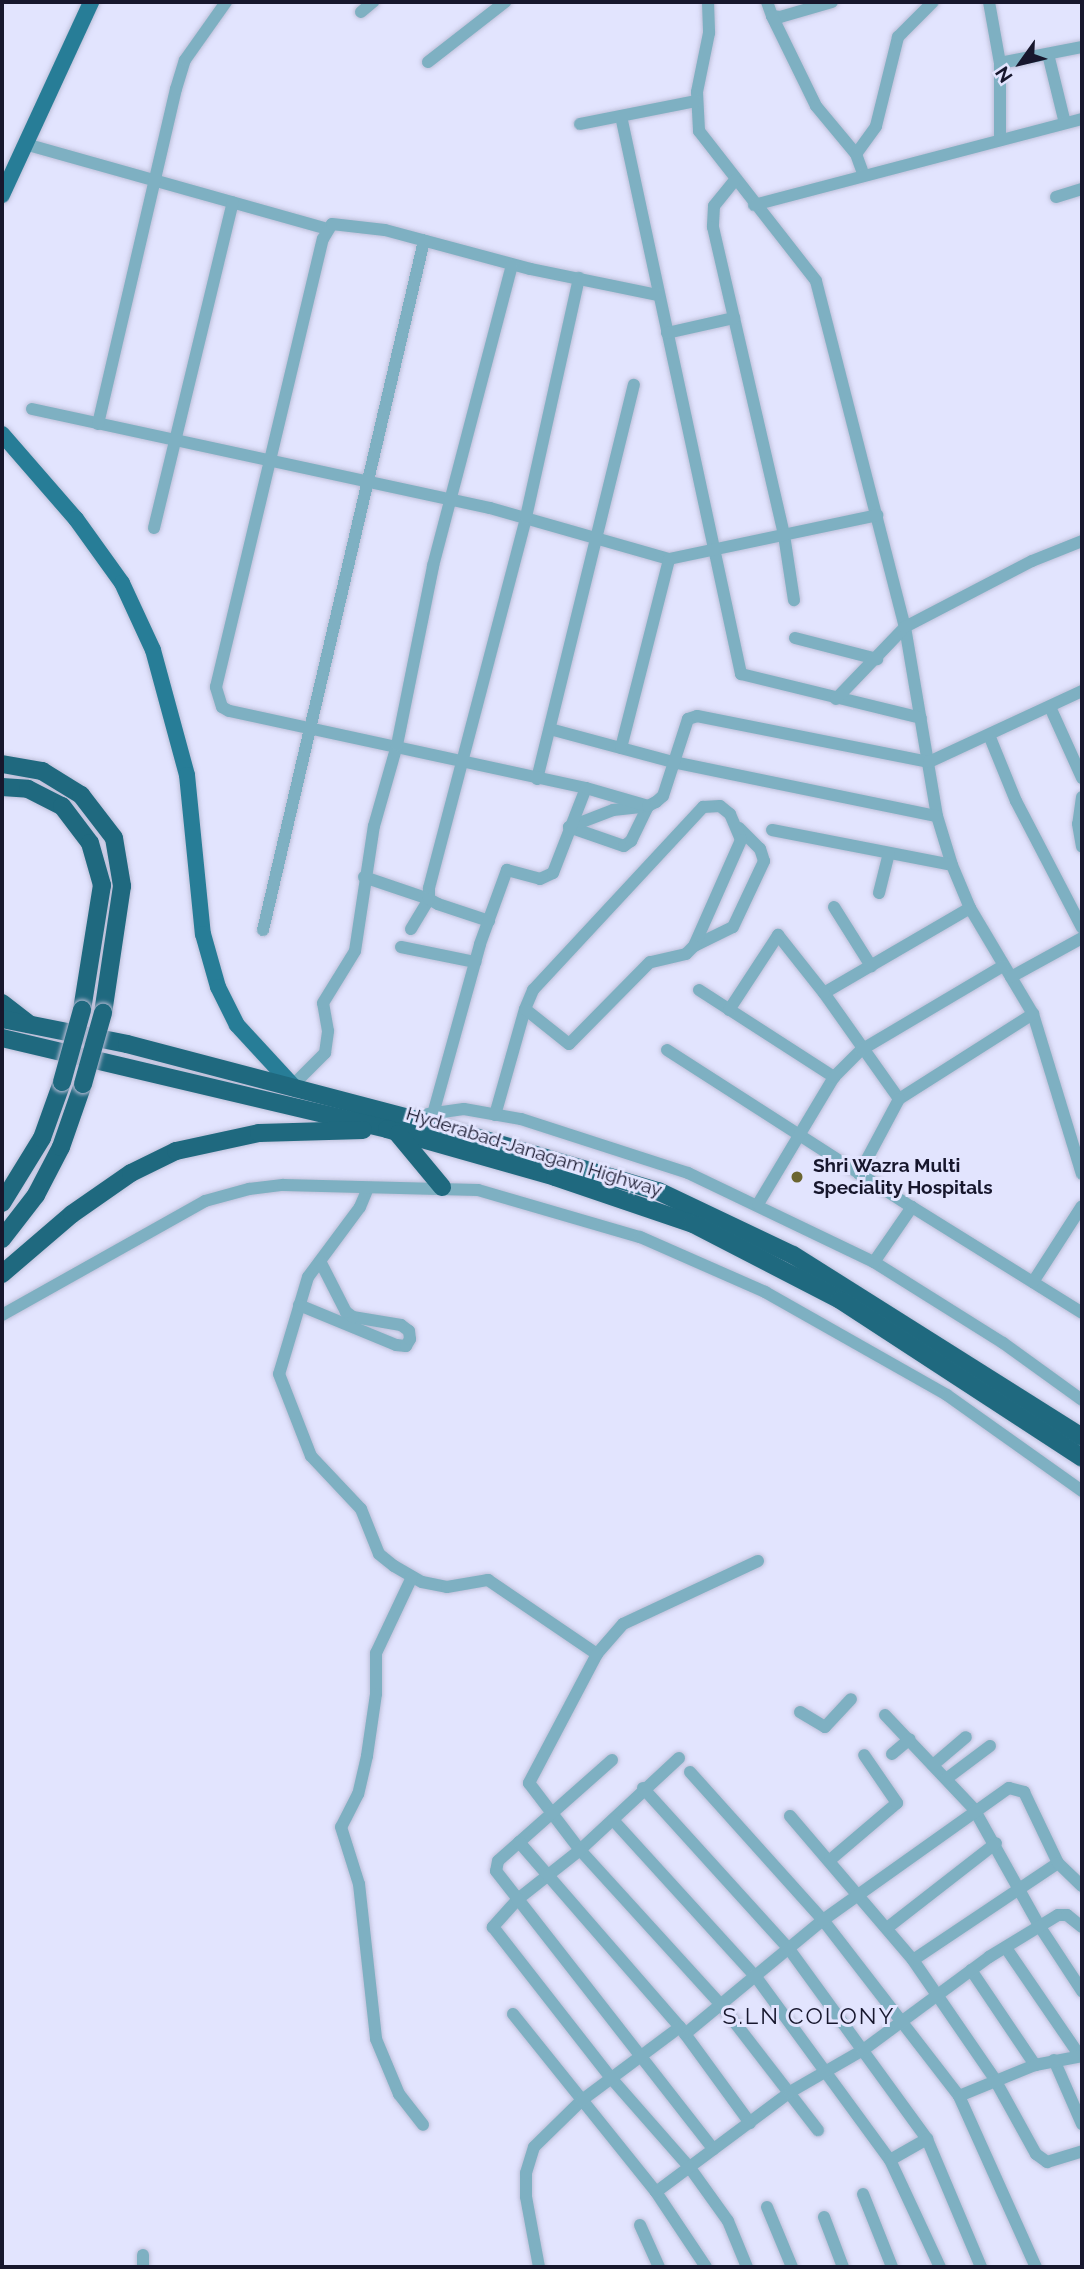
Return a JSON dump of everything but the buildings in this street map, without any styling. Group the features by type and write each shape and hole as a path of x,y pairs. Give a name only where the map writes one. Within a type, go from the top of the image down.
{"highway":[{"path":"2,764 42,771 81,795 114,838 122,886 103,1013 83,1084 61,1147 36,1195 2,1239"},
{"path":"2,787 28,789 62,806 90,843 102,884 82,1010 62,1082 42,1138 2,1203"},
{"path":"2,1003 29,1024"},
{"name":"Hyderabad-Janagam Highway","path":"2,1019 127,1044 407,1118 658,1191 742,1228 856,1292 1082,1437"},
{"name":"Hyderabad-Janagam Highway","path":"2,1038 393,1132 625,1198 755,1254 840,1300 1082,1458"},
{"path":"2,1274 72,1214 131,1173 176,1151 259,1133 393,1132 442,1187"}],"main road":[{"path":"2,195 91,2"},
{"path":"2,434 76,519 122,583 153,650 187,775 203,934 218,987 237,1026 296,1089"}],"street":[{"path":"98,424 185,60 226,2"},
{"path":"361,12 373,2"},
{"path":"428,62 505,2"},
{"path":"708,2 709,33 696,101 699,131 754,205 816,281 905,627 937,816 952,865 971,908 1033,1014 1082,1174"},
{"path":"767,2 816,106 856,154 864,176"},
{"path":"772,16 788,16 832,2"},
{"path":"856,154 876,126 898,37 933,2"},
{"path":"989,2 1000,64 1000,140"},
{"path":"1000,64 1082,47"},
{"path":"1048,54 1065,123"},
{"path":"580,124 696,101"},
{"path":"621,116 741,674 921,718"},
{"path":"754,205 1082,118"},
{"path":"25,144 327,229"},
{"path":"735,180 714,206 713,227 784,535 794,600"},
{"path":"1056,197 1082,189"},
{"path":"154,528 233,202"},
{"path":"648,806 586,788 397,745 229,711 217,697 327,229 337,222 424,241 512,265 658,295"},
{"path":"263,930 365,483 424,241"},
{"path":"296,1089 325,1053 328,1031 323,1003 355,951 364,877 397,745 433,566 512,265"},
{"path":"411,929 429,899 526,517 579,278"},
{"path":"667,332 734,317"},
{"path":"537,779 599,539 634,385"},
{"path":"32,409 174,442 273,459 451,503 526,517 669,559 714,552 877,515"},
{"path":"836,699 905,627 1032,561 1082,541"},
{"path":"621,748 669,559"},
{"path":"795,638 877,659"},
{"path":"569,827 613,810 648,806 663,796 685,721 697,716 929,762 1082,691"},
{"path":"1049,707 1082,778"},
{"path":"550,729 673,762 937,816"},
{"path":"989,735 1016,801 1082,928"},
{"path":"433,1114 475,962 507,870 540,879 549,877 586,788"},
{"path":"1082,797 1078,824 1082,847"},
{"path":"569,827 629,844 648,806"},
{"path":"495,1115 525,1009 533,990 703,807 720,806 760,849 764,861 733,927 677,957 650,961 569,1044 525,1009"},
{"path":"694,946 741,840 739,828"},
{"path":"772,830 952,865"},
{"path":"879,893 889,853"},
{"path":"364,877 489,921"},
{"path":"834,907 871,966"},
{"path":"824,993 971,908"},
{"path":"729,1010 774,935 782,936 861,1050 899,1099"},
{"path":"1011,977 1082,938"},
{"path":"401,947 475,962"},
{"path":"758,1204 834,1077 861,1050 1003,966"},
{"path":"699,990 834,1077"},
{"path":"859,1174 899,1099 1033,1014"},
{"path":"667,1050 1082,1313"},
{"path":"407,1118 464,1109 495,1115 607,1143 758,1204 874,1262 1003,1343 1082,1400"},
{"path":"2,1315 205,1201 283,1185 442,1187 525,1200 640,1237 765,1292 947,1395 1082,1491"},
{"path":"368,1188 360,1207 308,1277 279,1374 288,1406 311,1456 361,1510 379,1553 412,1577 447,1587 488,1580 597,1654"},
{"path":"1033,1282 1082,1206"},
{"path":"874,1262 912,1207"},
{"path":"299,1306 397,1345 406,1346 410,1339 410,1331 401,1325 353,1318 346,1312 320,1261"},
{"path":"758,1561 623,1623 597,1654 529,1778 532,1791 550,1814 722,2006 818,2130"},
{"path":"412,1577 376,1653 376,1695 367,1756 358,1794 341,1827 359,1884 376,2039 398,2094 423,2125"},
{"path":"800,1712 825,1727 851,1699"},
{"path":"885,1715 974,1809 996,1843 1040,1927 1082,1991"},
{"path":"933,1765 966,1737"},
{"path":"892,1754 910,1739"},
{"path":"946,1779 990,1746"},
{"path":"830,1860 897,1803 864,1755"},
{"path":"679,1758 643,1788 580,1850 518,1899 494,1924 494,1931 611,2078 690,2168 728,2221 747,2267"},
{"path":"612,1760 519,1842 495,1868 713,2149"},
{"path":"690,1772 823,1920 959,2096 1036,2267"},
{"path":"539,2267 526,2173 534,2147 582,2100 642,2055 722,2006 823,1920 974,1809 1018,1787 1030,1800 1058,1863 1082,1886"},
{"path":"643,1788 789,1949 926,2139 981,2267"},
{"path":"790,1816 860,1893 913,1960 994,2078 1042,2160 1082,2151"},
{"path":"613,1820 756,1977 890,2160 940,2267"},
{"path":"519,1842 551,1874 683,2031 750,2123"},
{"path":"887,1928 996,1843"},
{"path":"913,1960 1018,1887 1058,1863"},
{"path":"656,2192 790,2092 863,2050 971,1970 1006,1948 1062,1914 1082,1927"},
{"path":"959,2096 994,2078 1054,2060 1081,2056 1006,1948"},
{"path":"971,1970 1035,2065"},
{"path":"513,2014 656,2192 706,2267"},
{"path":"1054,2060 1082,2124"},
{"path":"890,2160 926,2139"},
{"path":"863,2194 892,2267"},
{"path":"767,2207 792,2267"},
{"path":"824,2217 843,2267"},
{"path":"640,2225 659,2267"}],"place":[{"name":"Shri Wazra Multi Speciality Hospitals","path":"797,1177"}],"district":[{"name":"S.LN COLONY","path":"809,2016"}]}
